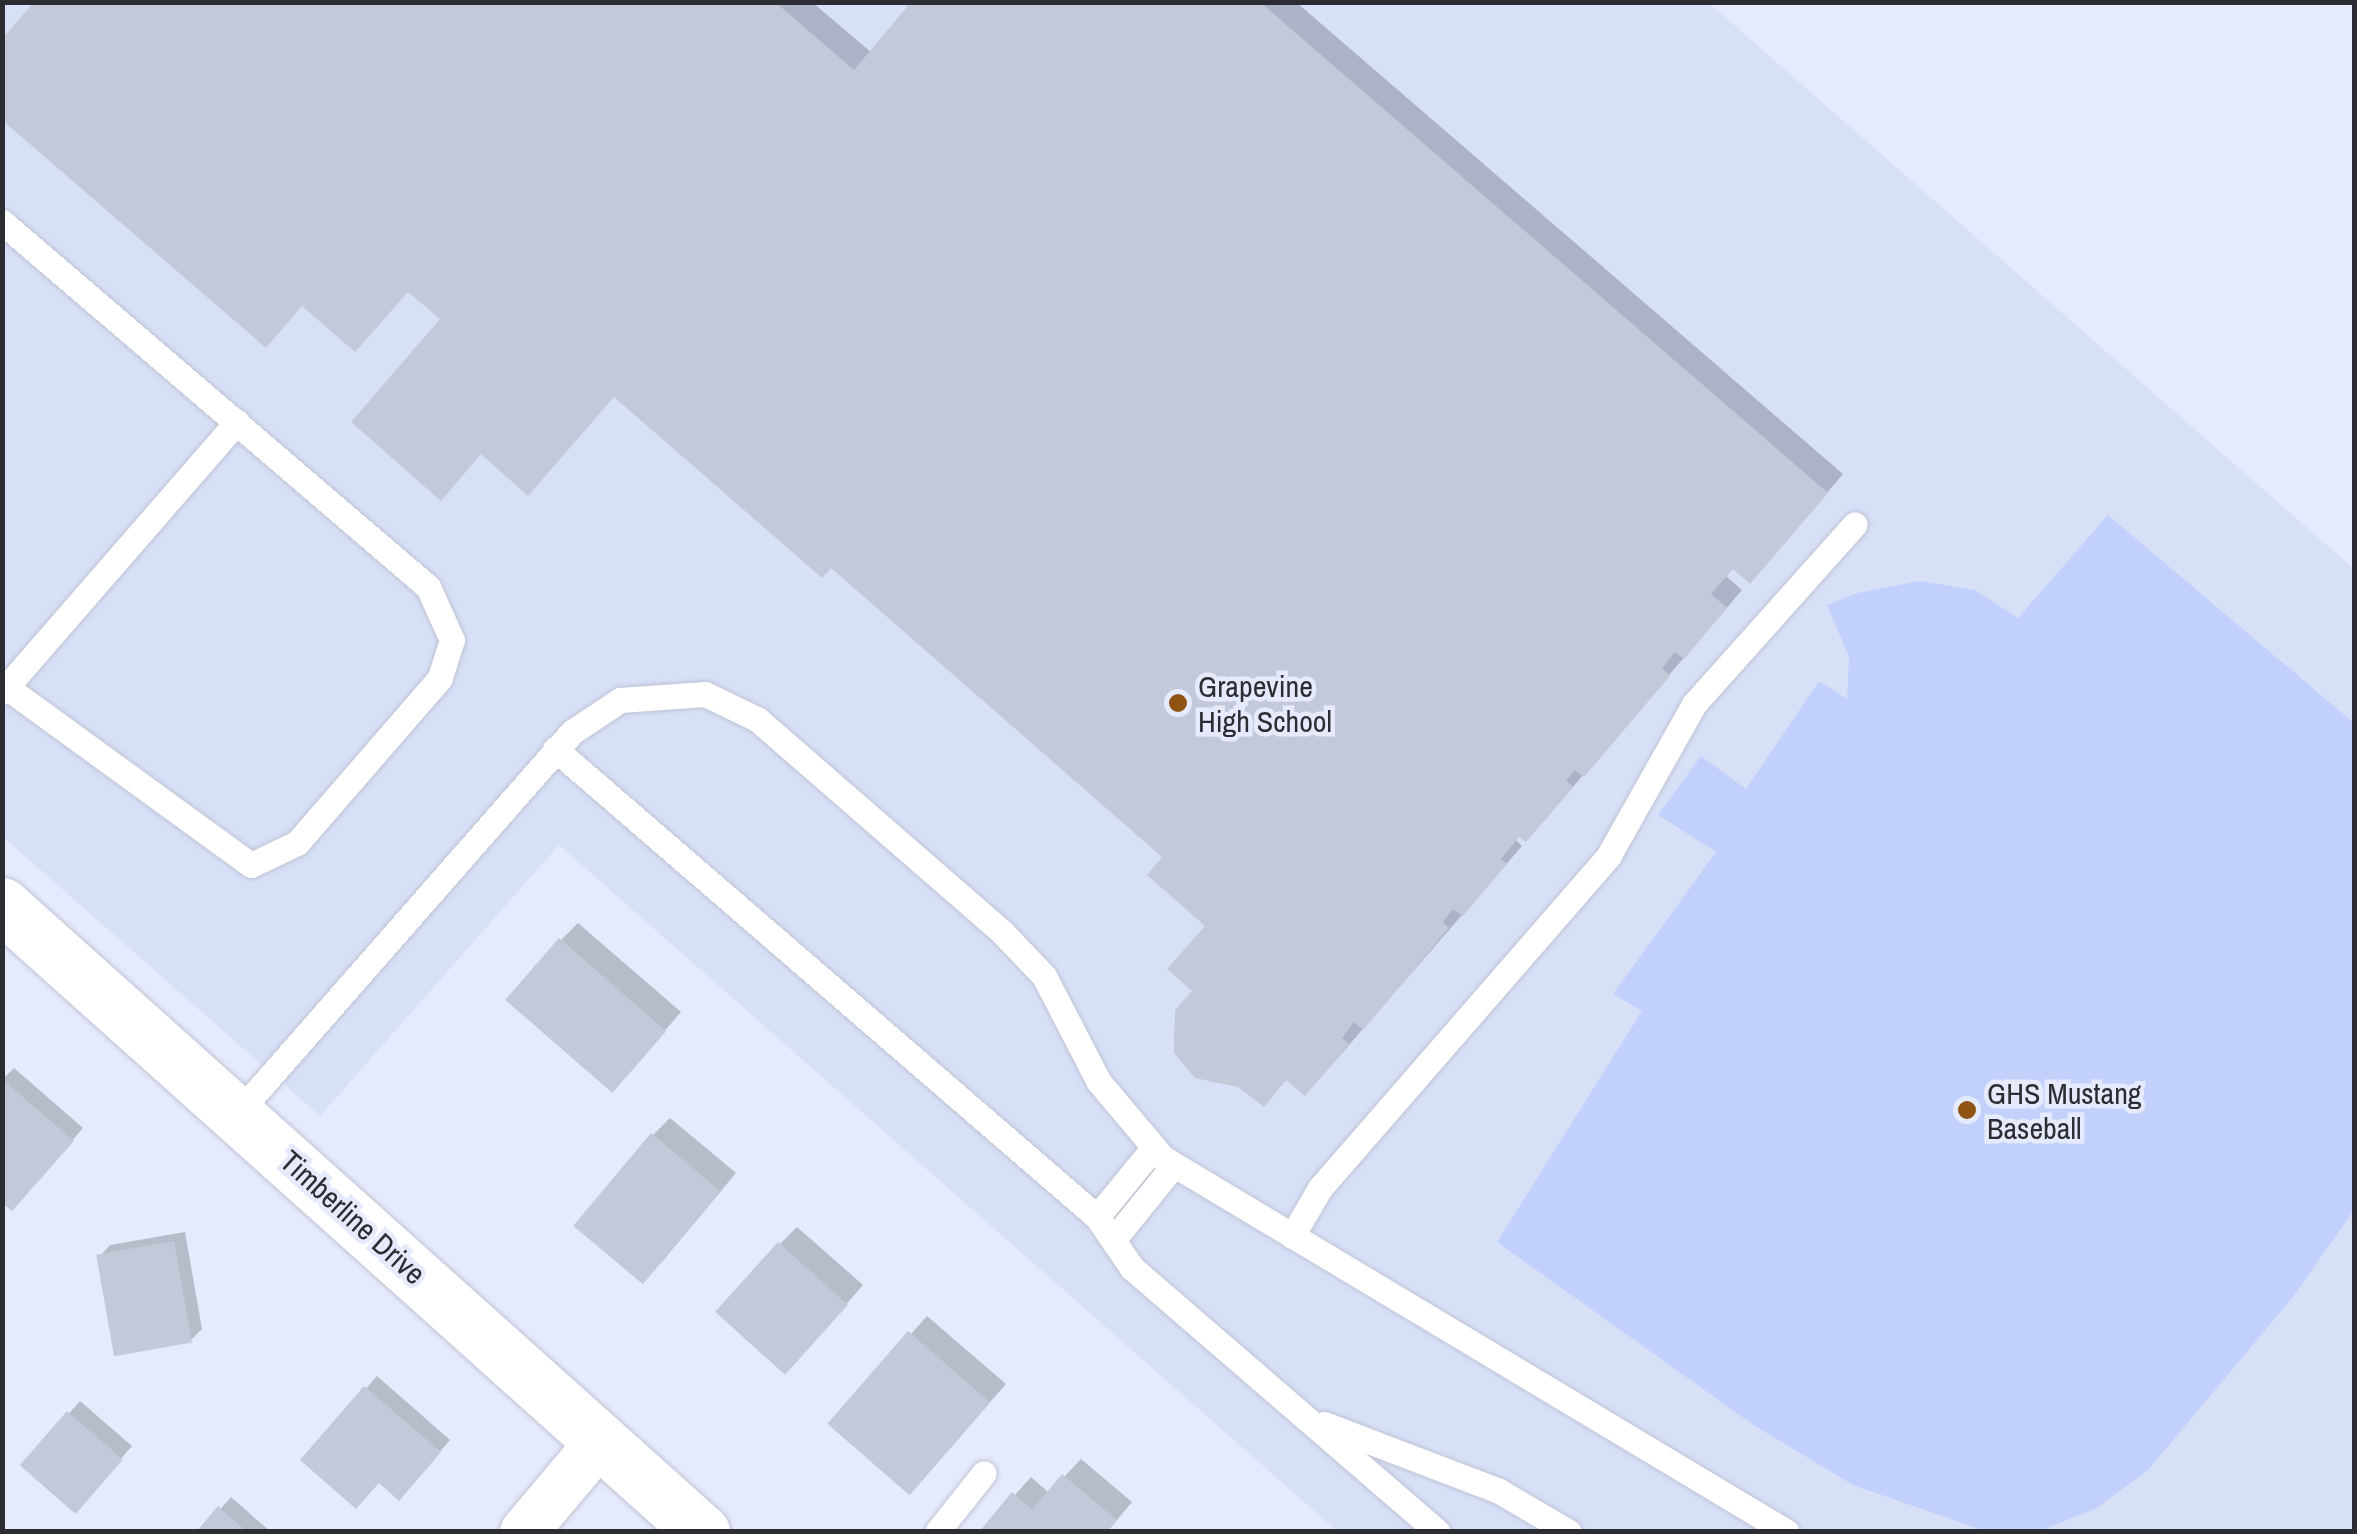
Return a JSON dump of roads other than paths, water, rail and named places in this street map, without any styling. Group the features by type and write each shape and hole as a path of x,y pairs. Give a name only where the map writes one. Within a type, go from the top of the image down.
{"street":[{"name":"Timberline Drive","path":"2,905 702,1532"},
{"path":"524,1532 602,1439"}],"lane":[{"path":"2,222 237,422 428,587 452,640 440,678 297,843 251,865 4,688 237,422"},
{"path":"1292,1236 1320,1188 1609,855 1694,704 1854,524"},
{"path":"237,1114 554,749 590,717 638,696 705,694 757,719 1002,932 1044,976 1100,1082 1154,1148 1174,1165 1786,1532"},
{"path":"554,749 1097,1217 1132,1268 1438,1532"},
{"path":"1097,1217 1154,1148"},
{"path":"1113,1240 1174,1165"},
{"path":"1305,1417 1499,1491 1569,1532"},
{"path":"937,1532 984,1473"}],"place":[{"name":"Grapevine High School","path":"1178,703"},
{"name":"GHS Mustang Baseball","path":"1967,1110"}]}
